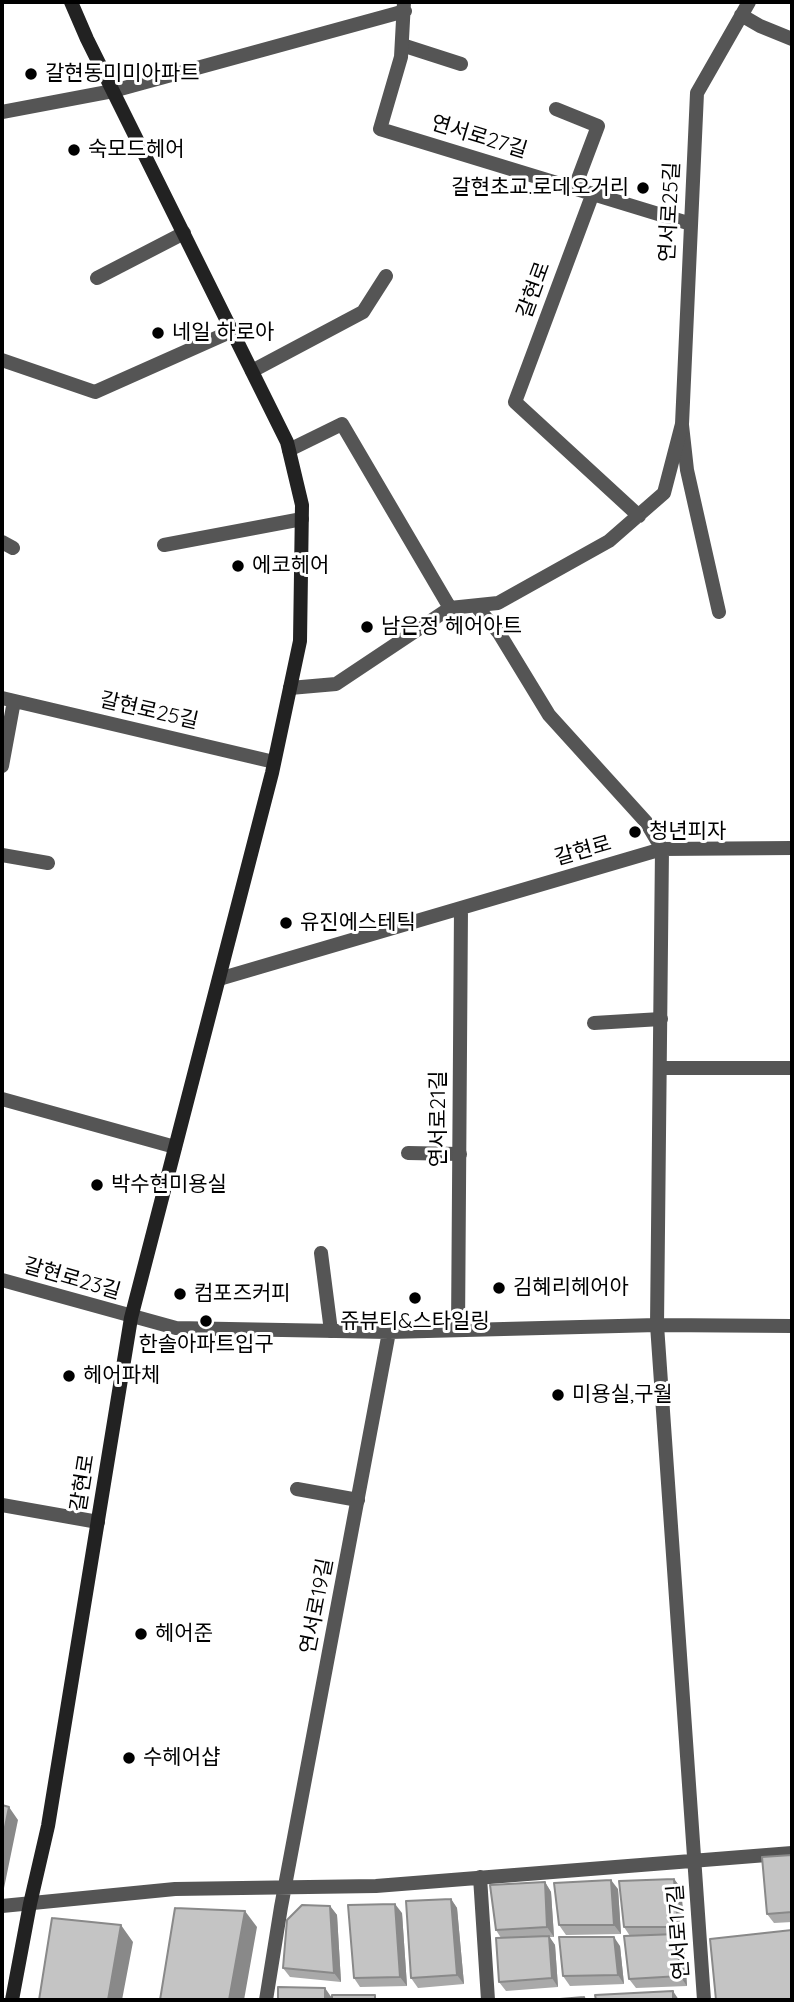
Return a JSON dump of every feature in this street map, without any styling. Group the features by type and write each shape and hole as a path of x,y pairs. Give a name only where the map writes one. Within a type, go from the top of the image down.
{"main road":[{"name":"갈현로","path":"12,2000 48,1826 131,1318 274,762 300,641 302,505 289,450 71,2"}],"street":[{"path":"2,112 113,91 404,7"},
{"name":"연서로27길","path":"404,7 401,57 380,129 691,224"},
{"name":"연서로25길","path":"682,424 697,93 745,8 760,26 792,39"},
{"path":"402,45 461,64"},
{"path":"556,109 598,127 575,187"},
{"name":"갈현로","path":"593,193 515,402 639,516"},
{"path":"97,278 184,233"},
{"path":"252,371 363,312 386,276"},
{"path":"2,360 94,392 232,331"},
{"path":"289,450 342,424 450,608"},
{"path":"290,688 336,684 450,608 498,603 609,541 664,493 682,424"},
{"path":"682,424 687,470 719,612"},
{"path":"164,545 302,519"},
{"path":"476,606 499,633 549,715 646,822 662,849 657,1325 695,1860"},
{"name":"갈현로25길","path":"2,766 8,699 274,762"},
{"path":"662,849 792,848"},
{"name":"갈현로","path":"219,979 662,849"},
{"path":"2,855 48,863"},
{"name":"연서로21길","path":"458,1330 461,908"},
{"path":"594,1023 660,1019"},
{"path":"660,1068 792,1068"},
{"path":"2,1099 175,1147"},
{"path":"408,1153 460,1154"},
{"path":"321,1253 331,1331"},
{"name":"갈현로23길","path":"2,1280 131,1318"},
{"path":"131,1318 176,1328 389,1332 657,1325 792,1326"},
{"name":"연서로19길","path":"286,1887 389,1332"},
{"path":"297,1489 358,1500"},
{"path":"2,1505 98,1522"},
{"path":"2,1906 175,1889 376,1886 792,1853"},
{"name":"연서로17길","path":"695,1860 704,2000"},
{"path":"480,1877 488,2000"},
{"path":"266,2000 286,1887"}],"building":[{"path":"2,1805 9,1807 2,1842"},
{"path":"792,1855 792,1912 767,1914 762,1857"},
{"path":"674,1879 678,1927 624,1927 619,1881"},
{"path":"611,1880 614,1925 559,1925 554,1883"},
{"path":"545,1882 547,1927 496,1930 490,1885"},
{"path":"451,1899 457,1975 411,1978 406,1901"},
{"path":"395,1904 400,1977 354,1978 348,1905"},
{"path":"302,1905 330,1906 334,1973 283,1968 287,1920"},
{"path":"175,1908 245,1911 229,2000 160,2000"},
{"path":"52,1918 121,1925 108,2000 39,2000"},
{"path":"792,1930 792,2000 716,2000 710,1939"},
{"path":"677,1934 680,1976 629,1979 624,1936"},
{"path":"549,1936 552,1978 499,1982 496,1938"},
{"path":"559,1937 614,1937 618,1975 563,1976"},
{"path":"278,1987 325,1988 325,2000 278,2000"},
{"path":"673,1991 673,2000 596,2000 595,1995"},
{"path":"332,1995 375,1995 375,2000 332,2000"},
{"path":"584,1997 585,2000 548,2000"}],"place":[{"name":"갈현동미미아파트","path":"31,74"},
{"name":"숙모드헤어","path":"74,150"},
{"name":"갈현초교.로데오거리","path":"643,188"},
{"name":"네일 하로아","path":"158,333"},
{"name":"에코헤어","path":"238,566"},
{"name":"남은정 헤어아트","path":"367,627"},
{"name":"청년피자","path":"635,832"},
{"name":"유진에스테틱","path":"286,923"},
{"name":"박수현미용실","path":"97,1185"},
{"name":"김혜리헤어아","path":"499,1288"},
{"name":"컴포즈커피","path":"180,1294"},
{"name":"쥬뷰티&스타일링","path":"415,1298"},
{"name":"한솔아파트입구","path":"206,1321"},
{"name":"헤어파체","path":"69,1376"},
{"name":"미용실,구월","path":"558,1395"},
{"name":"헤어준","path":"141,1634"},
{"name":"수헤어샵","path":"129,1758"}]}
